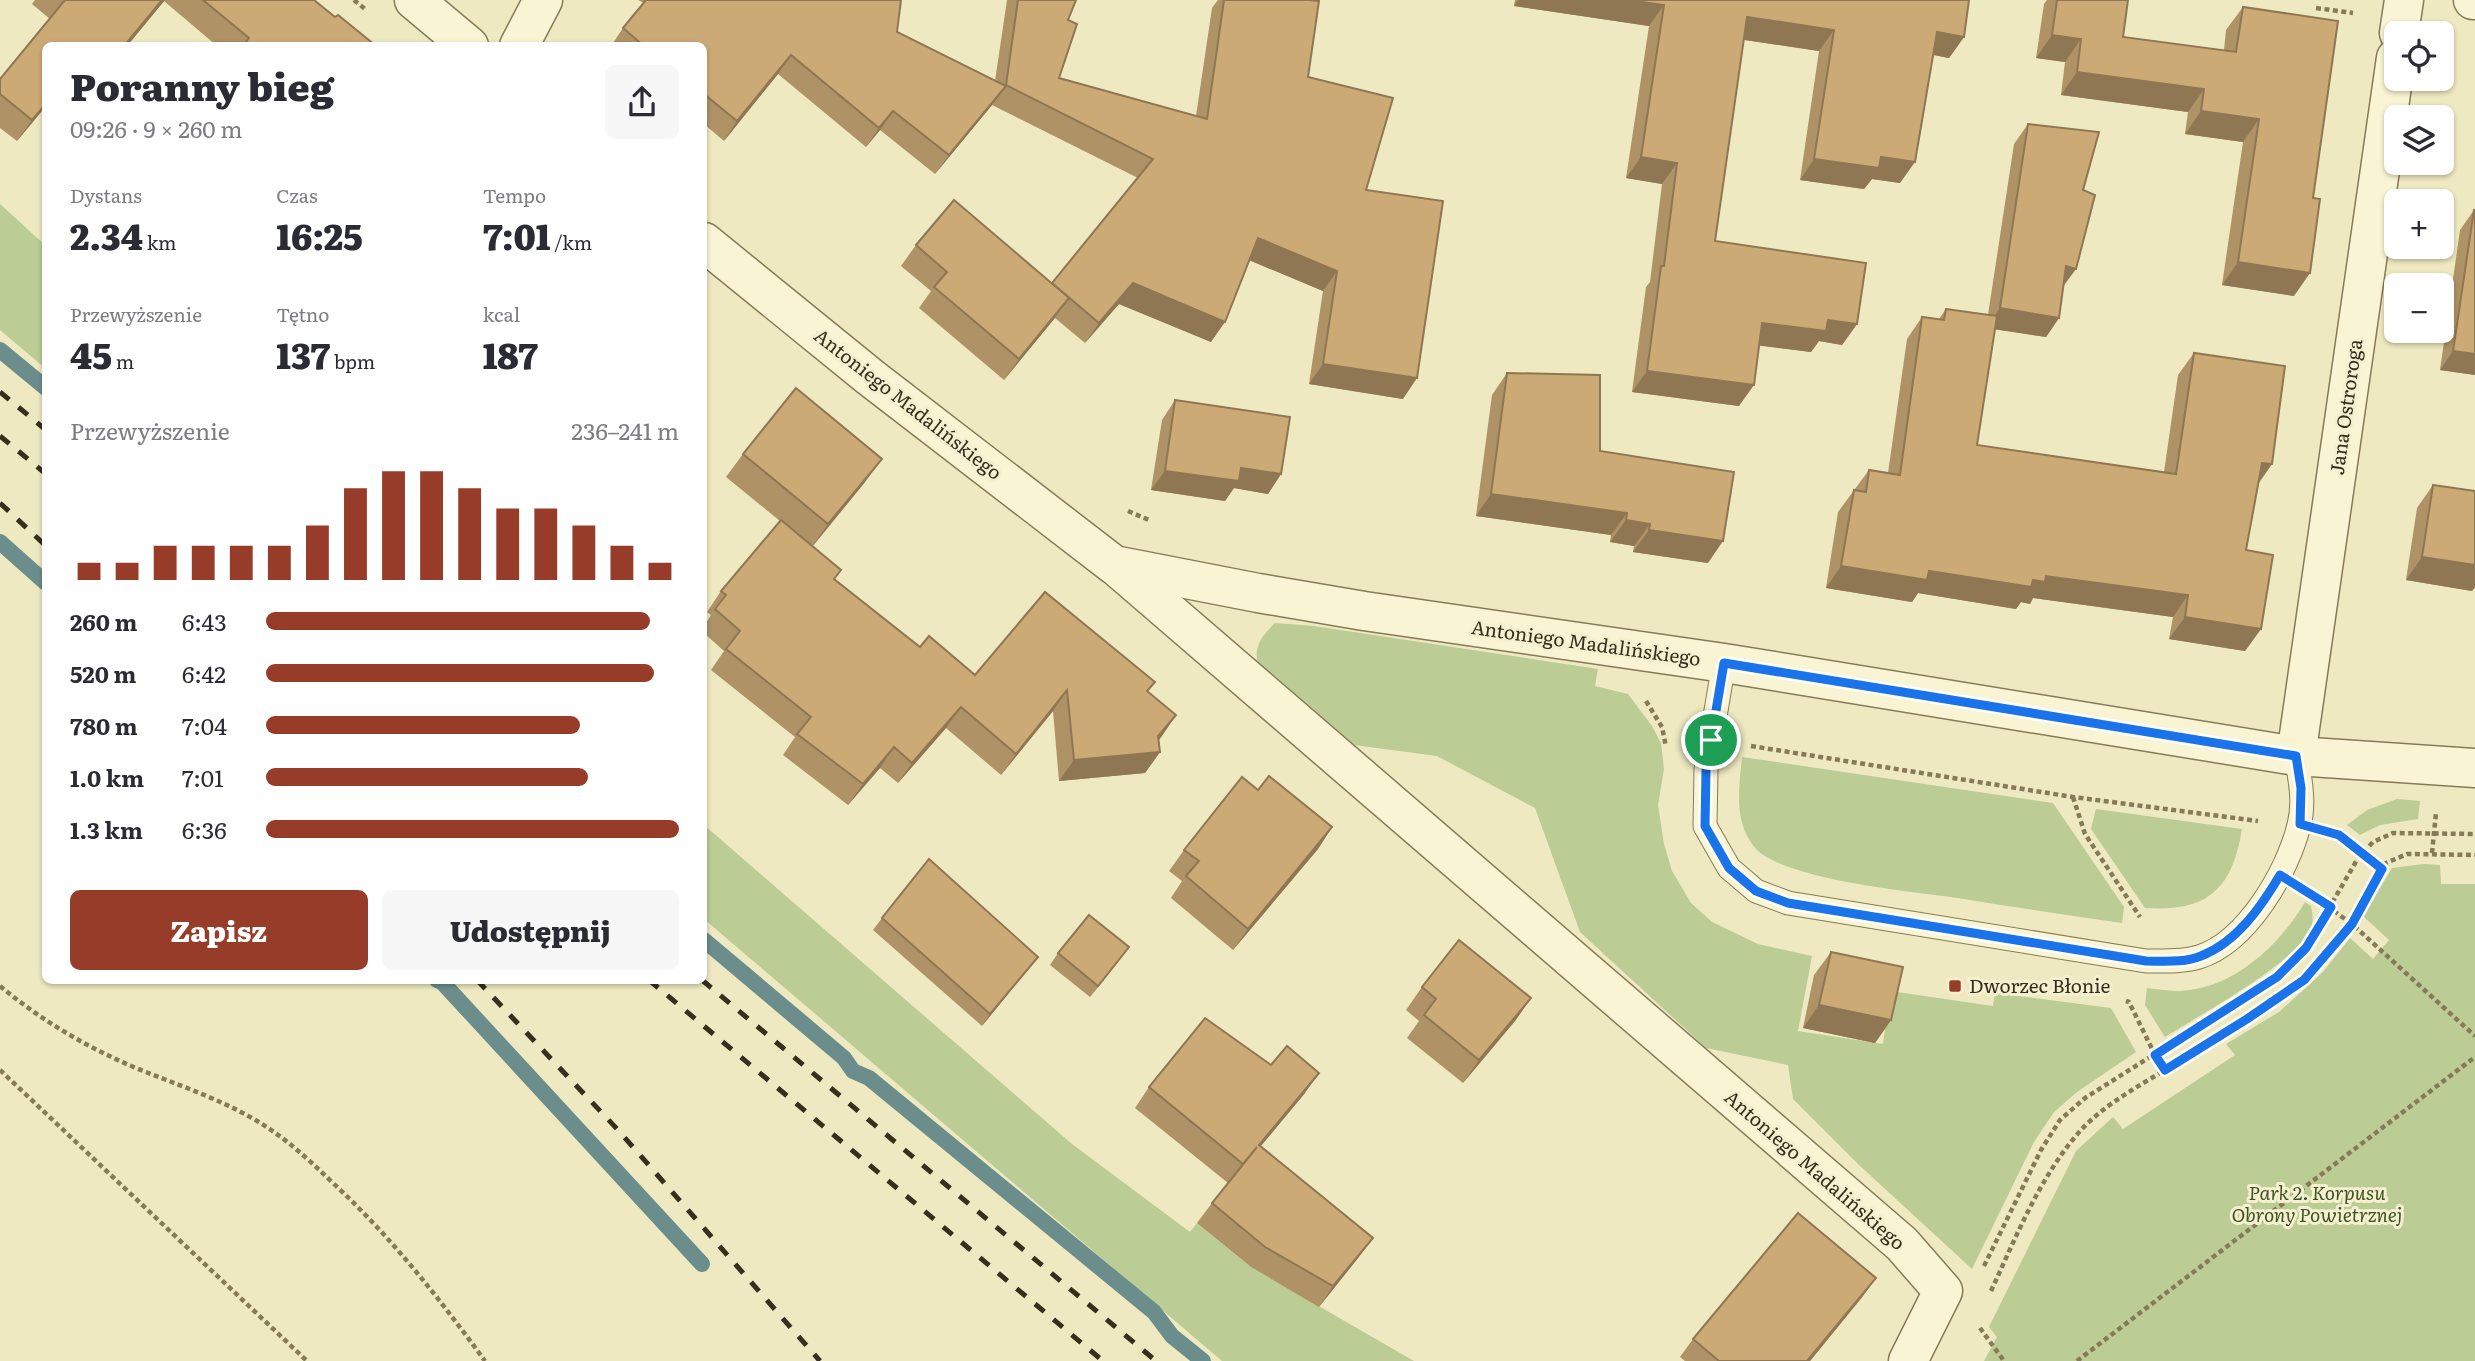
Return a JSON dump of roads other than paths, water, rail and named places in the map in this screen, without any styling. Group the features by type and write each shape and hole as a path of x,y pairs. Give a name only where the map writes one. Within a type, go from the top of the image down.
{"street":[{"path":"414,0 465,42"},
{"path":"521,42 543,0"},
{"path":"2401,21 2404,0"},
{"name":"Jana Ostroroga","path":"2296,756 2391,91"},
{"name":"Antoniego Madalińskiego","path":"707,244 870,377 1114,565 1902,1244 1943,1292 1908,1361"},
{"name":"Antoniego Madalińskiego","path":"1114,565 1364,611 1724,663 2296,756 2475,768"}],"lane":[{"path":"1724,663 1706,770 1705,826 1729,868 1756,891 1788,903 2137,959 2175,961 2199,957 2241,929 2262,906 2280,875 2300,824 2301,788 2296,756"}],"waterway":[{"path":"0,350 42,385"},
{"path":"0,542 42,579"},
{"path":"707,943 844,1058 853,1071 869,1078 1154,1312 1172,1336 1203,1361"},
{"path":"444,984 702,1264"}],"railway":[{"path":"0,392 42,427"},
{"path":"0,436 42,471"},
{"path":"0,503 42,542"},
{"path":"481,984 618,1130 820,1361"},
{"path":"654,984 1103,1361"},
{"path":"707,984 1156,1361"}],"place":[{"name":"Dworzec Błonie","path":"1955,986"}],"park label":[{"name":"Park 2. Korpusu Obrony Powietrznej","path":"2317,1204"}]}
